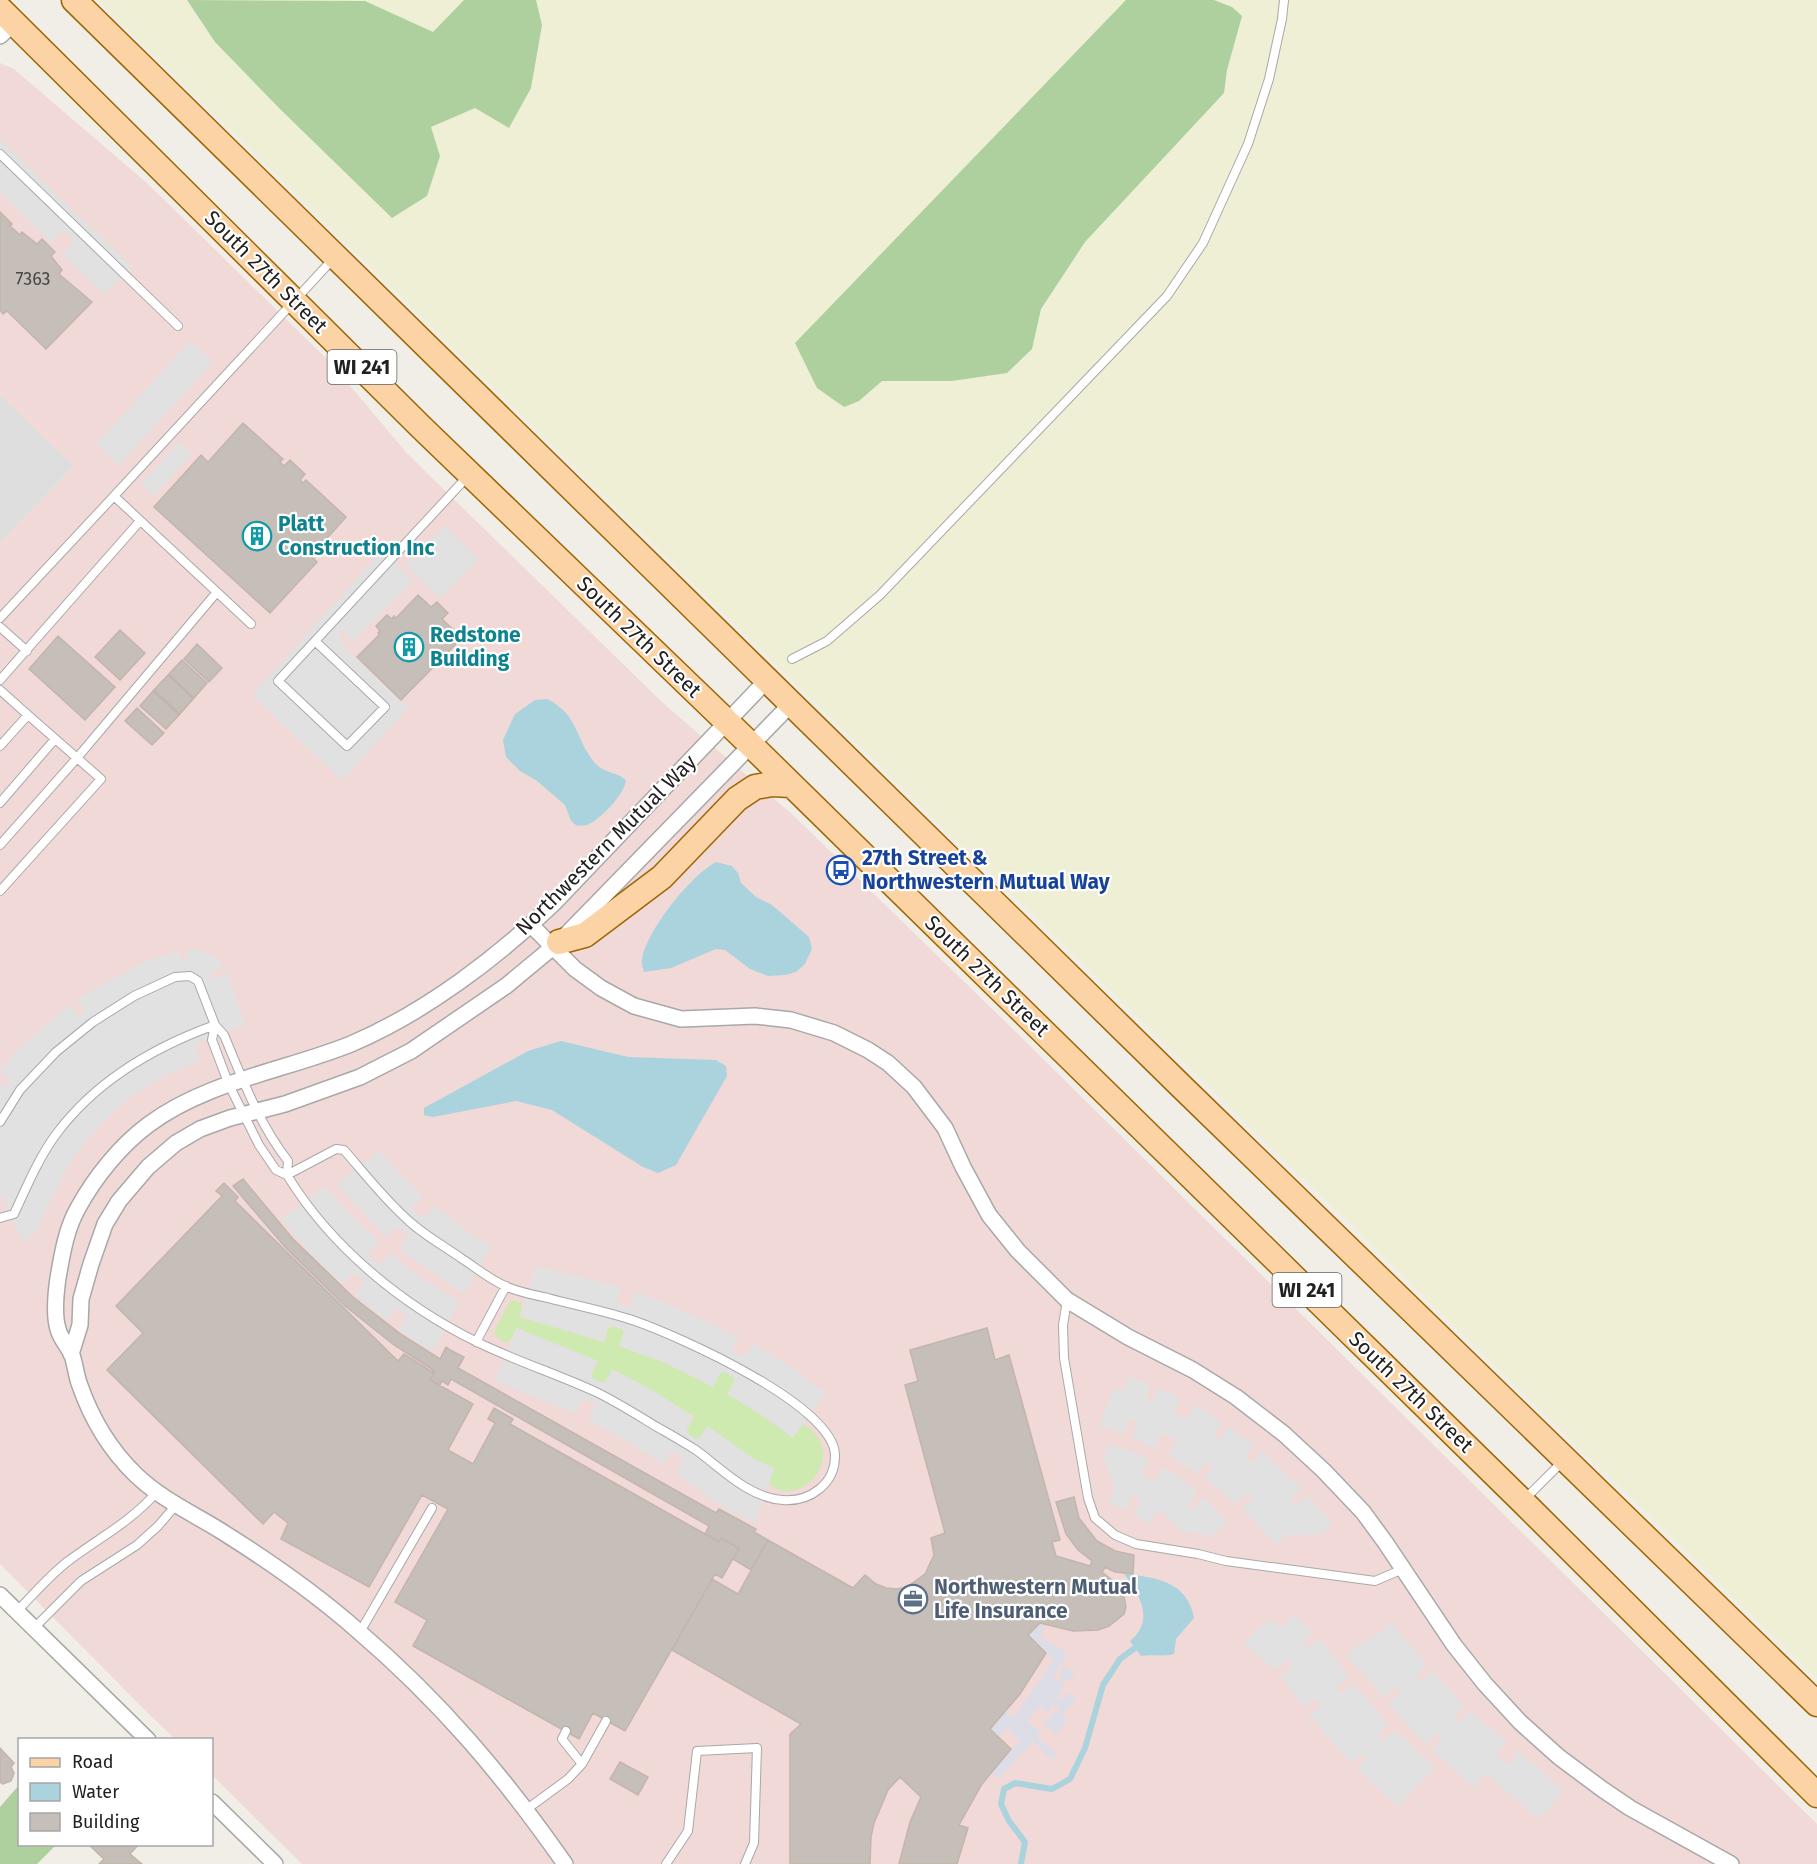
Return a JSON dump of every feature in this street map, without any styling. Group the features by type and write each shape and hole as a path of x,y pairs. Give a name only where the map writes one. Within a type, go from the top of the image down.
{"main road":[{"name":"WI 241","path":"74,0 791,704 1817,1704"},
{"name":"South 27th Street","path":"4,23 751,745 1523,1502 1817,1795"},
{"path":"556,945 585,935 662,877 737,799 755,787 772,784 791,785"}],"street":[{"name":"Northwestern Mutual Way","path":"565,1864 527,1809 480,1751 436,1702 360,1632 282,1570 220,1530 156,1493 115,1452 92,1417 77,1379 71,1354 57,1328 56,1292 63,1250 76,1210 116,1155 147,1126 181,1103 352,1043 396,1021 436,997 531,925 767,680"},
{"name":"Northwestern Mutual Way","path":"71,1354 81,1325 81,1299 105,1224 119,1201 148,1167 176,1143 200,1129 285,1104 360,1077 411,1051 506,986 556,945 791,704"},
{"path":"531,925 556,945 575,969 601,988 634,1006 681,1018 755,1016 791,1020 834,1033 888,1063 914,1087 945,1128 989,1215 1018,1251 1067,1300 1236,1397 1284,1434 1363,1512 1454,1645 1485,1684 1520,1722 1593,1782 1630,1808 1731,1864"},
{"path":"0,1595 146,1738"},
{"path":"213,1803 274,1864"}],"lane":[{"path":"792,659 827,641 880,595 1167,296 1203,243 1248,144 1269,79 1284,0"},
{"path":"0,154 178,326"},
{"path":"0,618 336,256"},
{"path":"315,641 385,707 347,747 278,681 315,641 470,474"},
{"path":"114,496 251,624"},
{"path":"0,680 141,521"},
{"path":"0,845 77,758 217,592"},
{"path":"0,627 27,651"},
{"path":"0,690 101,779 0,891"},
{"path":"0,746 28,715"},
{"path":"0,803 55,739"},
{"path":"0,1122 20,1090 56,1052 101,1017 134,996 176,977 190,976 198,981 214,1026 212,1040 250,1113 259,1145 276,1170 286,1175 301,1199 327,1229 370,1271 423,1311 476,1342 597,1393 673,1436 730,1478 764,1496 782,1500 798,1500 815,1494 828,1481 836,1455 834,1443 826,1430 807,1413 725,1360 635,1321 506,1286 410,1223 380,1193 344,1150 336,1149 286,1175"},
{"path":"214,1026 224,1035 236,1083 250,1113 288,1161 286,1175"},
{"path":"0,1218 14,1214 42,1156 58,1132 92,1096 121,1071 159,1049 214,1026"},
{"path":"476,1342 506,1286"},
{"path":"1067,1300 1063,1325 1064,1358 1088,1498 1095,1518 1115,1535 1136,1544 1226,1560 1375,1581 1403,1569"},
{"path":"1523,1502 1564,1459"},
{"path":"17,1611 65,1563 116,1530 140,1511 156,1493"},
{"path":"34,1628 81,1581 137,1545 176,1505"},
{"path":"360,1632 432,1508"},
{"path":"527,1809 568,1779 582,1764 606,1721"},
{"path":"566,1731 562,1738 582,1764"},
{"path":"666,1864 688,1831 697,1751 758,1748 754,1843 745,1864"}],"shaded area":[{"name":"Northwestern Mutual Life Insurance","path":"0,63 14,69 147,183 331,363 405,451 428,474 663,703 793,815 1026,1042 1817,1824 1817,1864 302,1864 213,1776 213,1738 174,1738 0,1564 0,543 74,466 0,394"},
{"path":"0,139 132,267 104,295 62,254 73,240 65,232 62,232 51,243 0,193"},
{"path":"190,341 213,362 119,465 96,444"},
{"path":"0,394 74,466 0,543"},
{"path":"179,442 192,454 154,496 141,484"},
{"path":"445,526 479,559 440,599 406,566"},
{"path":"382,551 413,580 353,642 340,629 339,636 345,648 408,708 342,781 252,694"},
{"path":"187,949 200,950 214,956 223,966 209,977 212,979 227,972 245,1025 197,1043 195,1049 200,1061 167,1075 131,1097 108,1117 68,1166 38,1230 24,1243 5,1207 7,1201 0,1195 0,1083 6,1087 10,1082 0,1070 20,1047 70,1004 78,1015 84,1014 85,1011 77,999 142,963 177,951 186,965"},
{"path":"380,1150 401,1175 423,1195 413,1207 413,1211 422,1218 435,1206 471,1234 492,1246 464,1294 399,1249 407,1238 406,1233 400,1228 395,1228 386,1238 337,1184"},
{"path":"325,1186 379,1242 369,1256 379,1264 390,1253 420,1277 460,1302 432,1351 399,1330 407,1315 395,1309 386,1320 355,1295 364,1282 355,1274 342,1284 304,1247 282,1219"},
{"path":"535,1266 621,1287 617,1302 628,1307 631,1306 635,1291 675,1307 739,1337 732,1350 742,1357 753,1343 787,1364 826,1393 793,1438 727,1394 734,1378 725,1372 720,1373 713,1387 663,1362 619,1346 624,1332 622,1329 612,1326 608,1328 604,1342 520,1317"},
{"path":"516,1328 598,1361 591,1375 593,1379 606,1382 612,1369 654,1391 694,1417 687,1429 688,1434 696,1439 708,1426 754,1459 774,1468 755,1523 724,1508 676,1473 684,1460 675,1451 671,1452 663,1464 624,1439 589,1421 596,1405 588,1400 581,1402 574,1413 495,1381"},
{"path":"1130,1376 1150,1385 1147,1401 1153,1400 1159,1388 1181,1398 1175,1414 1184,1419 1188,1418 1195,1405 1222,1422 1215,1438 1220,1438 1229,1427 1254,1445 1246,1460 1252,1462 1262,1451 1302,1489 1292,1498 1291,1502 1297,1504 1308,1495 1333,1525 1320,1535 1286,1535 1276,1544 1242,1509 1252,1499 1252,1496 1246,1494 1236,1504 1204,1478 1212,1466 1209,1461 1197,1473 1169,1456 1175,1443 1174,1439 1165,1434 1161,1436 1154,1448 1131,1437 1138,1423 1133,1419 1130,1420 1123,1434 1100,1426 1113,1389 1124,1390"},
{"path":"1109,1444 1149,1459 1142,1472 1144,1476 1152,1480 1163,1467 1181,1478 1197,1492 1188,1506 1195,1508 1203,1497 1227,1523 1216,1532 1215,1536 1178,1530 1176,1525 1160,1512 1155,1514 1148,1524 1134,1514 1141,1501 1134,1496 1125,1510 1109,1503 1114,1489 1104,1458"},
{"path":"1293,1614 1313,1631 1304,1641 1306,1647 1320,1638 1349,1677 1337,1686 1339,1693 1354,1684 1388,1724 1379,1734 1379,1738 1384,1740 1395,1730 1435,1767 1398,1807 1357,1769 1366,1759 1364,1753 1351,1763 1309,1715 1321,1704 1316,1699 1304,1708 1281,1676 1291,1668 1290,1661 1285,1661 1275,1670 1243,1644 1270,1618 1281,1627"},
{"path":"1391,1622 1427,1665 1417,1674 1419,1680 1433,1671 1464,1705 1455,1716 1457,1721 1461,1721 1470,1711 1506,1741 1497,1754 1506,1764 1509,1764 1519,1752 1564,1791 1545,1814 1536,1817 1487,1775 1483,1776 1474,1788 1432,1750 1442,1739 1440,1734 1426,1745 1388,1703 1399,1695 1400,1691 1394,1688 1383,1697 1346,1655 1381,1632"},
{"path":"1040,1623 1044,1624 1041,1637 1067,1653 1053,1677 1059,1681 1064,1666 1075,1673 1070,1681 1065,1678 1062,1682 1064,1685 1057,1697 1062,1701 1068,1693 1076,1697 1066,1712 1064,1711 1061,1715 1068,1719 1057,1734 1044,1724 1055,1711 1058,1712 1060,1709 1053,1704 1048,1712 1040,1706 1027,1721 1040,1732 1037,1738 1057,1754 1051,1760 1033,1741 999,1778 991,1772 1021,1741 1007,1728 998,1737 990,1729 1006,1711 1013,1718 1053,1659 1028,1635"}],"green space":[{"path":"98,0 1817,0 1817,1679 800,688"},
{"path":"187,0 365,1 433,32 464,0 536,0 542,25 531,88 509,128 475,108 431,127 440,156 427,196 392,218 215,42"},
{"path":"1126,0 1214,0 1232,7 1242,16 1227,70 1224,93 1085,242 1041,309 1032,349 1007,373 952,381 882,381 859,401 844,407 817,388 795,343"},
{"path":"513,1300 522,1303 520,1317 604,1341 608,1328 612,1326 623,1329 620,1346 663,1362 713,1386 720,1373 724,1371 734,1378 728,1394 792,1437 802,1425 814,1432 822,1449 822,1461 818,1472 810,1482 800,1488 789,1491 779,1490 769,1483 774,1468 754,1459 708,1427 696,1439 687,1433 686,1429 694,1416 612,1370 606,1382 593,1379 591,1375 597,1361 517,1328 507,1343 496,1337 494,1332 509,1303"},
{"path":"18,1786 18,1846 55,1846 37,1864 0,1864 0,1807"}],"water":[{"path":"547,699 565,712 571,720 594,762 626,780 625,786 611,806 587,825 577,826 571,821 565,805 537,781 520,771 506,757 503,740 515,714 535,700"},
{"path":"716,862 732,866 738,873 741,883 756,897 772,905 809,937 812,949 805,964 796,972 768,976 750,969 725,950 716,949 671,968 644,972 642,961 646,947 661,919 683,891"},
{"path":"561,1041 628,1057 716,1060 726,1066 727,1076 676,1165 658,1173 643,1167 552,1110 516,1101 433,1117 424,1115 424,1108 528,1051"},
{"path":"1124,1574 1158,1579 1168,1583 1185,1596 1194,1618 1176,1639 1174,1654 1141,1656 1130,1641 1138,1633 1143,1616 1140,1599"}],"building":[{"path":"0,212 20,235 22,232 37,244 42,239 55,252 51,256 62,270 59,274 92,302 46,349 7,311 3,314 0,310"},
{"name":"Platt Construction Inc","path":"243,423 283,459 280,462 284,466 290,460 305,474 300,480 303,483 306,480 346,517 311,556 317,562 270,613 154,507 201,455 208,462"},
{"name":"Redstone Building","path":"418,595 431,607 437,602 448,613 442,619 462,638 401,700 357,657 379,635 380,631 376,626 387,615 392,619 394,616 396,618"},
{"path":"120,630 145,653 120,680 95,657"},
{"path":"58,636 115,687 85,720 29,669"},
{"path":"197,644 222,668 209,682 184,659"},
{"path":"182,660 207,683 194,698 169,674"},
{"path":"168,675 193,699 180,714 154,690"},
{"path":"153,691 179,715 166,729 140,706"},
{"path":"137,708 164,733 152,745 125,721"},
{"path":"243,1179 293,1239 353,1297 402,1335 440,1359 446,1347 464,1357 458,1368 716,1513 719,1509 756,1529 754,1532 768,1540 751,1570 733,1559 739,1548 721,1538 719,1542 705,1534 709,1526 451,1379 448,1385 442,1381 440,1385 430,1380 434,1373 433,1370 394,1345 345,1306 285,1247 233,1186"},
{"path":"224,1183 238,1197 235,1201 398,1361 404,1354 434,1373 430,1380 473,1404 448,1450 473,1464 495,1423 488,1419 494,1408 513,1419 510,1424 719,1542 721,1538 739,1548 722,1578 715,1574 625,1731 593,1713 579,1739 413,1646 427,1620 395,1602 448,1509 422,1495 369,1587 281,1539 288,1523 274,1512 263,1524 107,1370 143,1333 116,1306 222,1196 216,1191"},
{"name":"Northwestern Mutual Life Insurance","path":"987,1328 995,1360 1009,1355 1060,1540 1052,1542 1056,1556 1090,1566 1092,1561 1078,1550 1066,1534 1056,1502 1074,1497 1079,1518 1097,1541 1115,1551 1134,1555 1133,1574 1115,1572 1105,1567 1102,1572 1117,1584 1124,1596 1126,1607 1124,1614 1109,1626 1098,1630 1073,1631 1040,1623 1028,1635 1046,1653 1020,1694 990,1729 1011,1749 982,1784 959,1825 968,1828 957,1864 899,1864 910,1822 921,1797 900,1777 888,1790 874,1823 870,1864 790,1864 790,1734 801,1724 672,1650 712,1579 738,1594 768,1540 853,1588 865,1575 876,1584 897,1589 907,1587 925,1574 934,1555 931,1538 945,1533 905,1385 918,1381 910,1350"},
{"path":"0,1748 14,1763 11,1767 14,1773 11,1781 3,1784 0,1782"},
{"path":"620,1762 648,1777 638,1795 610,1779"},
{"path":"90,1846 137,1846 130,1854 142,1864 99,1864 104,1859"}],"waterway":[{"path":"1021,1864 1025,1842 1009,1821 1001,1804 1004,1789 1015,1783 1052,1789 1070,1779 1085,1748 1103,1685 1120,1659 1135,1648"}],"place":[{"name":"Platt Construction Inc","path":"257,536"},
{"name":"Redstone Building","path":"409,647"},
{"name":"27th Street & Northwestern Mutual Way","path":"841,870"},
{"name":"Northwestern Mutual Life Insurance","path":"913,1599"}]}
